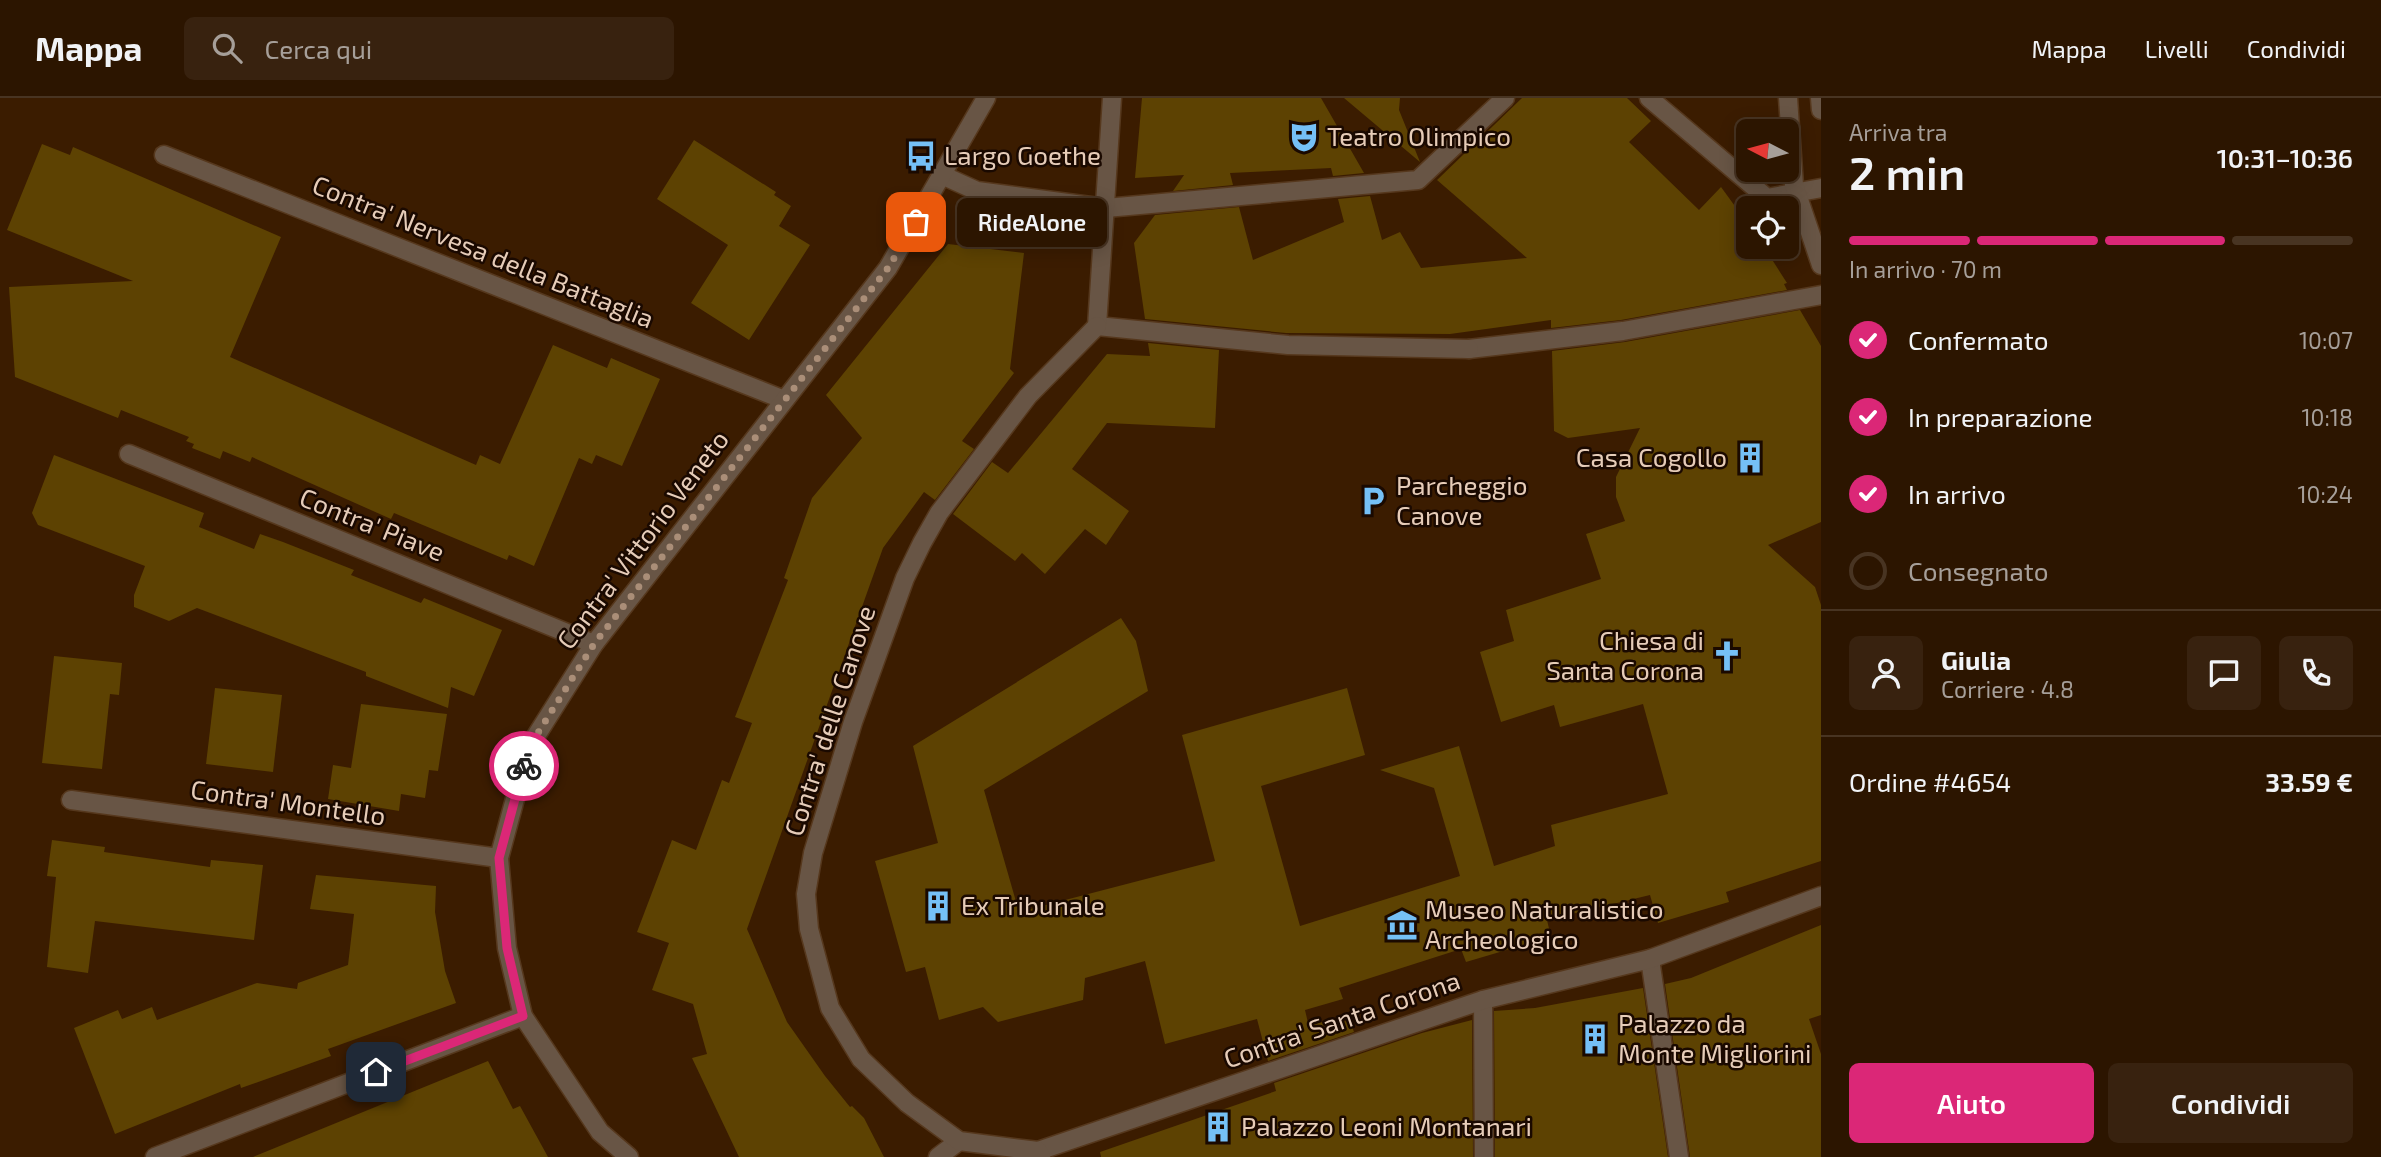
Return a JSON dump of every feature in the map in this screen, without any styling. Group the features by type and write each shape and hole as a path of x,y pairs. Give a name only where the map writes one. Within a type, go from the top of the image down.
{"street":[{"name":"Contra' Vittorio Veneto","path":"629,1157 600,1132 523,1016 507,948 499,858 529,747 594,644 782,399 888,268 944,176 986,98"},
{"path":"1112,98 1097,326 1289,345 1469,349 1623,331 1821,295"},
{"path":"944,176 977,191 1106,208 1418,180 1505,98"},
{"path":"1649,98 1767,198 1821,188"},
{"path":"1788,98 1797,192 1821,265"},
{"path":"1820,98 1821,110"},
{"name":"Contra' Nervesa della Battaglia","path":"164,155 782,399"},
{"name":"Contra' delle Canove","path":"959,1141 907,1103 861,1059 830,1008 808,929 806,894 813,853 853,722 905,578 939,513 1028,396 1097,326"},
{"name":"Contra' Piave","path":"129,454 594,644"},
{"name":"Contra' Montello","path":"71,800 499,858"},
{"name":"Contra' Santa Corona","path":"959,1141 1040,1154 1483,1000 1650,959 1821,896"},
{"path":"1650,959 1679,1157"},
{"path":"1483,1000 1484,1157"},
{"path":"155,1157 523,1016"},
{"path":"939,1157 959,1141"}],"building":[{"name":"Teatro Olimpico","path":"1142,98 1321,98 1364,173 1333,176 1331,168 1230,173 1233,185 1173,191 1184,175 1135,178"},
{"path":"1344,98 1400,98 1399,110 1420,162"},
{"path":"1522,98 1627,98 1651,121 1629,142 1699,210 1721,187 1736,208 1736,259 1772,259 1787,283 1784,284 1787,290 1621,320 1551,328 1551,320 1450,334 1286,333 1145,319 1134,243 1155,215 1239,207 1253,260 1344,222 1338,199 1370,196 1382,240 1400,232 1421,268 1527,258 1437,180"},
{"path":"694,140 776,192 774,195 791,206 779,226 810,245 749,340 691,303 728,245 657,199"},
{"path":"42,144 70,155 73,147 281,237 230,357 476,465 480,455 500,464 553,345 607,368 611,358 660,379 622,466 596,455 592,464 579,458 534,566 509,555 507,560 394,513 391,519 252,457 250,462 223,451 220,459 192,448 194,444 186,441 189,437 121,410 118,418 15,377 9,287 133,281 7,230"},
{"path":"948,244 1024,253 1010,369 1014,373 962,441 974,449 935,500 924,492 883,548 747,929 787,1022 825,1076 850,1107 864,1118 884,1157 739,1157 692,1058 707,1054 693,1004 652,990 669,943 637,932 672,840 696,850 722,780 729,783 752,723 735,717 788,580 784,578 812,498 862,438 826,395"},
{"path":"1800,310 1821,346 1821,522 1768,545 1815,587 1821,605 1821,861 1726,892 1729,902 1658,923 1650,895 1547,920 1551,937 1466,962 1461,949 1339,988 1343,999 1305,1010 1308,1023 1350,1021 1354,1032 1268,1061 1257,1019 1165,1044 1145,961 1085,978 1083,1000 998,1022 983,1007 939,1020 925,967 906,972 875,861 938,843 913,746 1121,618 1136,641 1148,691 984,790 1019,912 1215,861 1182,735 1347,688 1365,755 1261,786 1300,926 1460,876 1434,788 1380,770 1459,746 1494,866 1555,846 1551,825 1668,794 1643,704 1560,727 1554,705 1501,722 1480,652 1514,641 1506,610 1601,579 1586,534 1625,521 1616,497 1616,477 1640,428 1568,438 1554,431 1552,351 1625,342"},
{"path":"1148,343 1219,350 1215,428 1107,423 1072,469 1129,511 1106,545 1085,529 1045,574 1022,553 1015,561 953,514 992,462 1008,473 1107,354 1150,356"},
{"path":"54,455 204,513 199,527 254,549 260,534 354,570 351,575 421,603 424,598 502,630 474,696 451,687 448,708 366,676 366,672 197,608 169,621 134,607 134,595 145,566 38,525 32,513"},
{"path":"54,656 122,663 119,695 110,694 102,769 42,763"},
{"path":"215,688 282,695 273,772 206,764"},
{"path":"361,704 447,714 438,771 429,770 425,798 401,794 399,811 328,799 333,765 351,768"},
{"path":"52,840 105,847 104,852 210,867 211,860 263,865 254,940 95,921 88,973 47,967 56,877 47,876"},
{"path":"316,875 436,886 435,912 445,971 456,1003 328,1049 331,1056 241,1088 240,1084 115,1134 74,1028 118,1010 122,1019 152,1007 157,1020 257,983 297,989 298,983 348,965 354,914 310,909"},
{"path":"1821,925 1821,1015 1809,1019 1821,1054 1821,1157 1690,1157 1665,984 1691,978"},
{"path":"1643,988 1668,1157 1495,1157 1494,1011 1535,1008"},
{"path":"1472,1020 1473,1157 1101,1157 1100,1152 1276,1091 1274,1083 1422,1033"},
{"path":"488,1061 513,1109 520,1106 548,1157 253,1157"}],"way so far":[{"path":"524,766 529,747 594,644 782,399 888,268 916,222"}],"place":[{"name":"Teatro Olimpico","path":"1304,137"},
{"name":"Largo Goethe","path":"921,156"},
{"name":"RideAlone","path":"916,222"},
{"name":"Casa Cogollo","path":"1750,458"},
{"name":"Parcheggio Canove","path":"1373,501"},
{"name":"Chiesa di Santa Corona","path":"1727,656"},
{"name":"Ex Tribunale","path":"938,906"},
{"name":"Museo Naturalistico Archeologico","path":"1402,925"},
{"name":"Palazzo da Monte Migliorini","path":"1595,1039"},
{"name":"Palazzo Leoni Montanari","path":"1218,1127"}],"route":[{"path":"376,1072 523,1016 507,948 499,858 524,766"}]}
